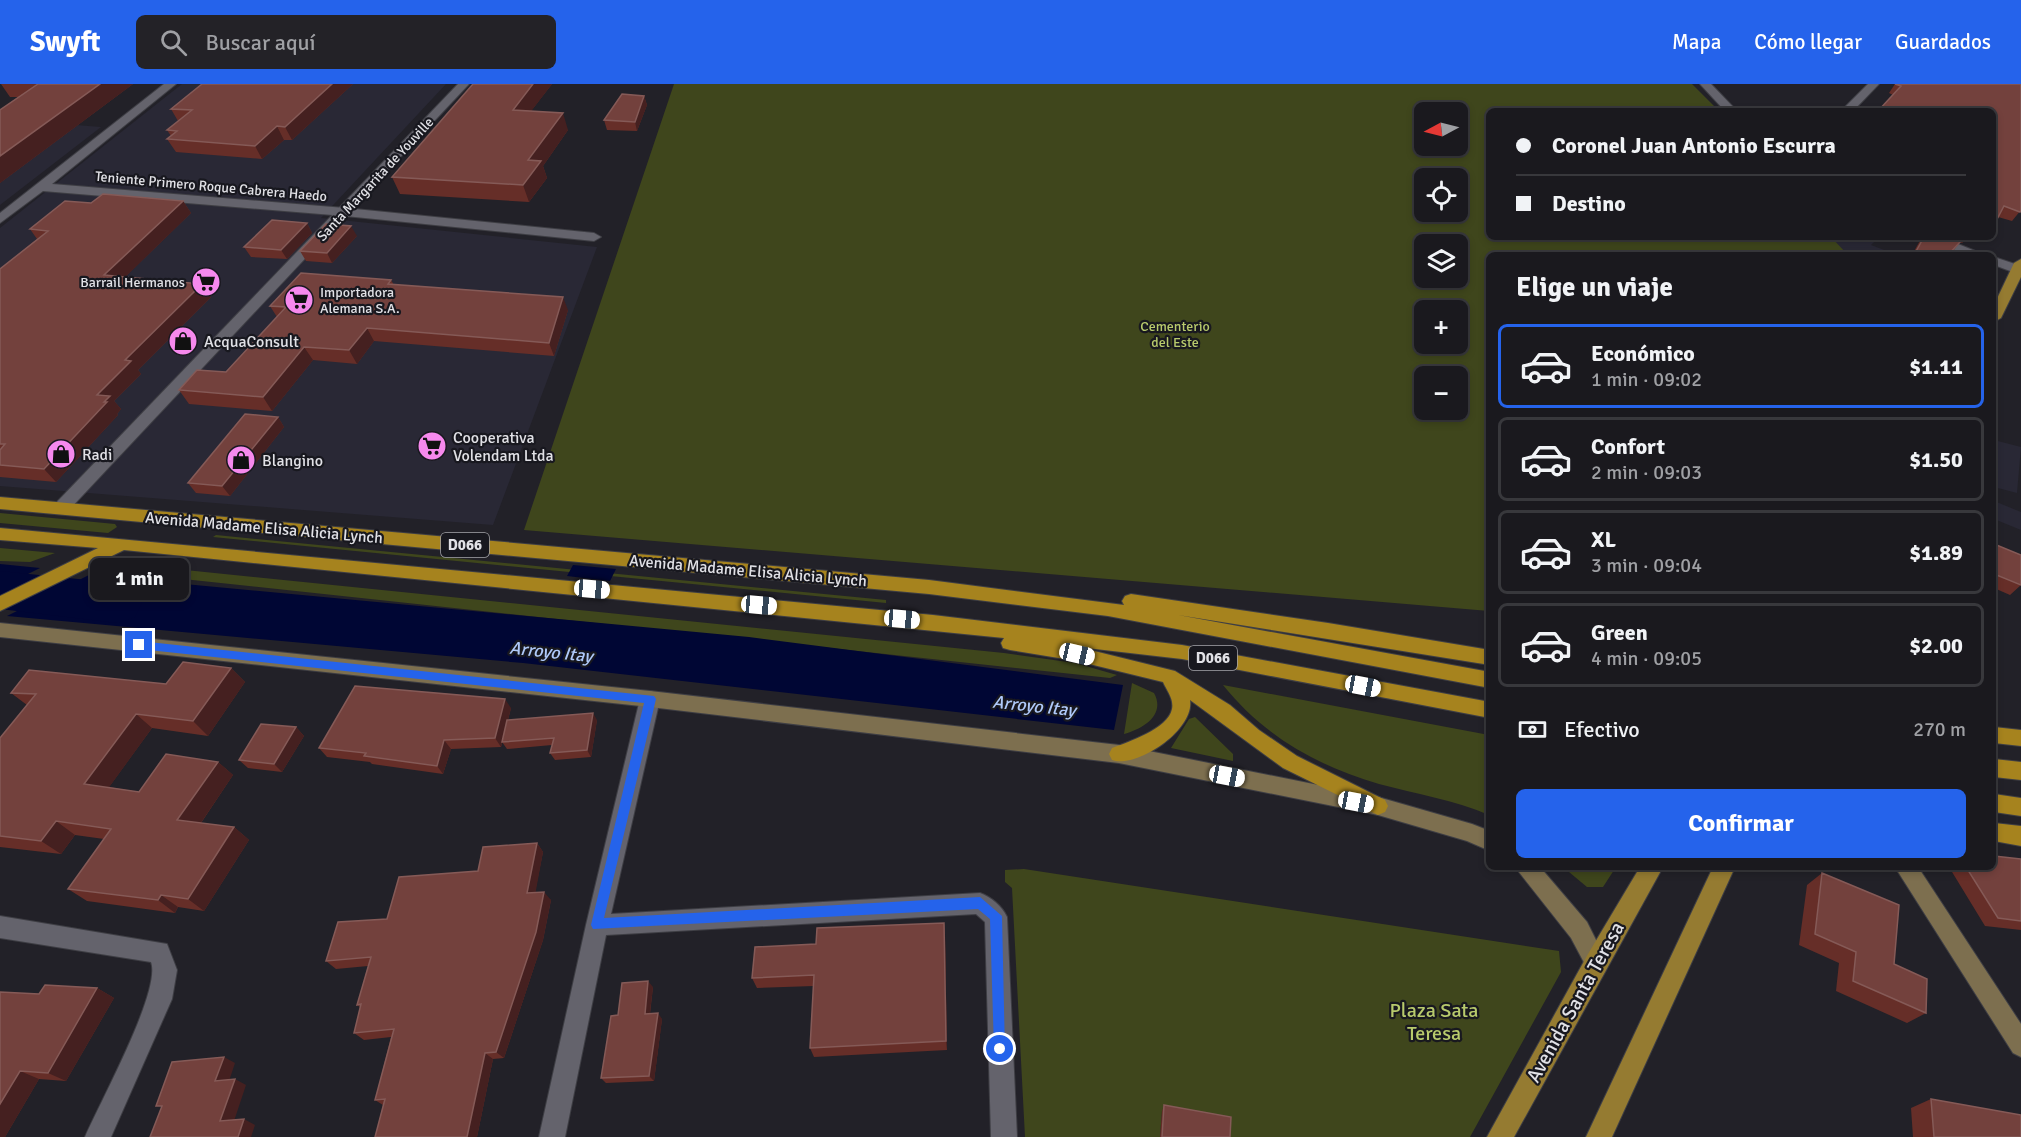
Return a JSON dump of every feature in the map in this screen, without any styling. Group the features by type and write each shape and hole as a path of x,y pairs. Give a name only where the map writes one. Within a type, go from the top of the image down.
{"highway":[{"name":"Avenida Madame Elisa Alicia Lynch","path":"0,503 929,587 1108,609 1486,679"},
{"name":"Avenida Madame Elisa Alicia Lynch","path":"0,534 933,622 1182,652 1486,709"},
{"path":"0,604 124,544"},
{"path":"929,587 1059,591 1328,630 1486,657"},
{"path":"933,622 982,638 1077,654 1168,676 1223,711 1251,736 1290,762 1378,806"},
{"path":"1119,754 1168,733 1179,715 1181,700 1179,690 1168,676"},
{"path":"1996,735 2021,738"},
{"path":"1996,768 2021,771"},
{"path":"1996,803 2021,807"},
{"path":"1996,832 2021,836"}],"main road":[{"path":"1996,314 2020,267"},
{"path":"0,630 650,699 1119,754 1378,806 1472,833 1486,840"},
{"path":"1529,870 1579,930 1596,962"},
{"name":"Avenida Santa Teresa","path":"1500,1137 1596,962 1650,870"},
{"path":"1599,1137 1723,870"},
{"path":"1917,873 2021,1045"}],"street":[{"path":"0,219 171,84"},
{"name":"Santa Margarita de Youville","path":"61,508 345,212 464,84"},
{"path":"1705,84 1728,108"},
{"path":"1850,108 1874,84"},
{"name":"Teniente Primero Roque Cabrera Haedo","path":"40,187 345,212 594,237"},
{"path":"1937,240 1970,252"},
{"path":"1996,261 2020,267"},
{"path":"552,1137 597,925 650,699"},
{"path":"597,925 980,903 996,916 1004,1137"},
{"path":"0,927 159,952 166,970 160,999 98,1137"}],"shaded area":[{"path":"182,84 446,84 321,218 597,247 493,525 0,486 0,228"},
{"path":"0,119 101,127 0,205"},
{"path":"1826,240 1876,240 1871,245 1889,252 1839,252"},
{"path":"1996,441 2021,447 2017,493 1996,488"},
{"path":"1996,502 2021,512 2021,530 1996,520"}],"green space":[{"name":"Cementerio del Este","path":"674,84 1692,84 1716,108 1486,108 1486,240 1834,240 1845,252 1486,252 1486,611 524,530"},
{"path":"0,513 115,524 117,527 108,533 0,523"},
{"path":"216,535 886,600 886,603 213,537"},
{"path":"0,548 55,553 30,562 0,561"},
{"path":"116,567 156,567 1004,653 1075,663 1117,675 1110,678 108,571"},
{"path":"1132,683 1154,693 1157,708 1151,720 1145,725 1124,734"},
{"path":"1223,685 1486,734 1486,814 1449,801 1379,784 1334,768 1293,747 1274,734 1239,703"},
{"path":"1195,717 1233,754 1233,761 1171,748 1189,719"},
{"name":"Plaza Sata Teresa","path":"1024,869 1559,951 1561,972 1470,1137 1227,1137 1162,1111 1160,1137 1025,1137 1012,888 1005,882 1005,870"},
{"path":"1567,870 1614,870 1603,887 1587,887"}],"water":[{"path":"0,564 40,568 0,588"},
{"path":"573,565 616,569 610,581 567,576"},
{"path":"89,575 749,637 1123,685 1114,730 523,663 7,616"}],"building":[{"path":"38,84 100,84 0,156 0,110"},
{"path":"202,84 332,84 285,127 277,126 255,146 167,139 177,131 167,130 192,110 171,109"},
{"path":"473,84 533,84 513,110 563,113 528,160 541,161 523,185 392,177"},
{"path":"1895,84 2021,84 2020,212 2004,206 1996,221 1996,108 1881,108 1901,86"},
{"path":"622,94 644,96 635,122 604,120"},
{"path":"103,194 183,201 104,275 202,284 125,360 131,361 97,395 110,396 104,402 107,402 44,469 0,465 0,450 5,444 0,444 0,269 48,231 30,229 65,201 91,203"},
{"path":"272,220 307,223 281,250 244,247"},
{"path":"326,224 351,226 327,253 300,251"},
{"path":"1922,240 1960,242 1951,252 1916,252"},
{"path":"301,273 391,280 388,284 563,297 549,343 367,328 349,350 304,347 263,397 179,390 197,370 226,372 286,307 270,306"},
{"path":"245,414 278,417 222,486 188,483"},
{"path":"1996,545 2021,555 2021,585 1996,575"},
{"path":"183,662 231,668 193,721 136,714 84,784 139,792 166,754 218,762 177,820 234,827 188,899 161,895 158,900 68,889 111,829 56,821 41,841 0,836 0,738 36,694 11,693 29,670 166,684"},
{"path":"355,686 505,699 495,738 444,740 437,766 364,756 366,753 319,748"},
{"path":"593,713 587,750 550,753 554,738 502,742 507,720"},
{"path":"261,724 296,727 274,764 239,760"},
{"path":"537,843 527,893 544,892 536,932 496,1052 485,1053 467,1137 375,1137 385,1099 375,1100 394,1029 354,1033 361,1004 357,1005 371,957 326,961 338,922 387,919 399,877 478,871 483,847"},
{"path":"1996,856 2021,859 2021,921 1998,918 1968,870 1996,870"},
{"path":"1822,873 1899,905 1894,964 1927,979 1926,1013 1853,981 1856,952 1815,934"},
{"path":"944,923 946,1041 810,1048 814,975 752,978 755,947 816,944 817,928"},
{"path":"648,981 645,1014 658,1013 649,1076 601,1078 611,1016 618,1015 622,983"},
{"path":"45,985 97,988 48,1073 20,1071 0,1104 0,992 39,994"},
{"path":"224,1057 215,1081 235,1079 220,1121 244,1119 238,1137 150,1137 162,1106 156,1106 172,1062"},
{"path":"1931,1099 2021,1115 2021,1137 1934,1137"},
{"path":"1164,1105 1231,1117 1230,1137 1162,1137"}],"waterway":[{"name":"Arroyo Itay","path":"0,590 117,603"}],"place":[{"name":"Barrail Hermanos","path":"206,282"},
{"name":"Importadora Alemana S.A.","path":"299,300"},
{"name":"AcquaConsult","path":"183,341"},
{"name":"Cooperativa Volendam Ltda","path":"432,446"},
{"name":"Radi","path":"61,454"},
{"name":"Blangino","path":"241,460"}],"route":[{"path":"139,645 650,699 597,925 980,903 996,916 1000,1049"}]}
